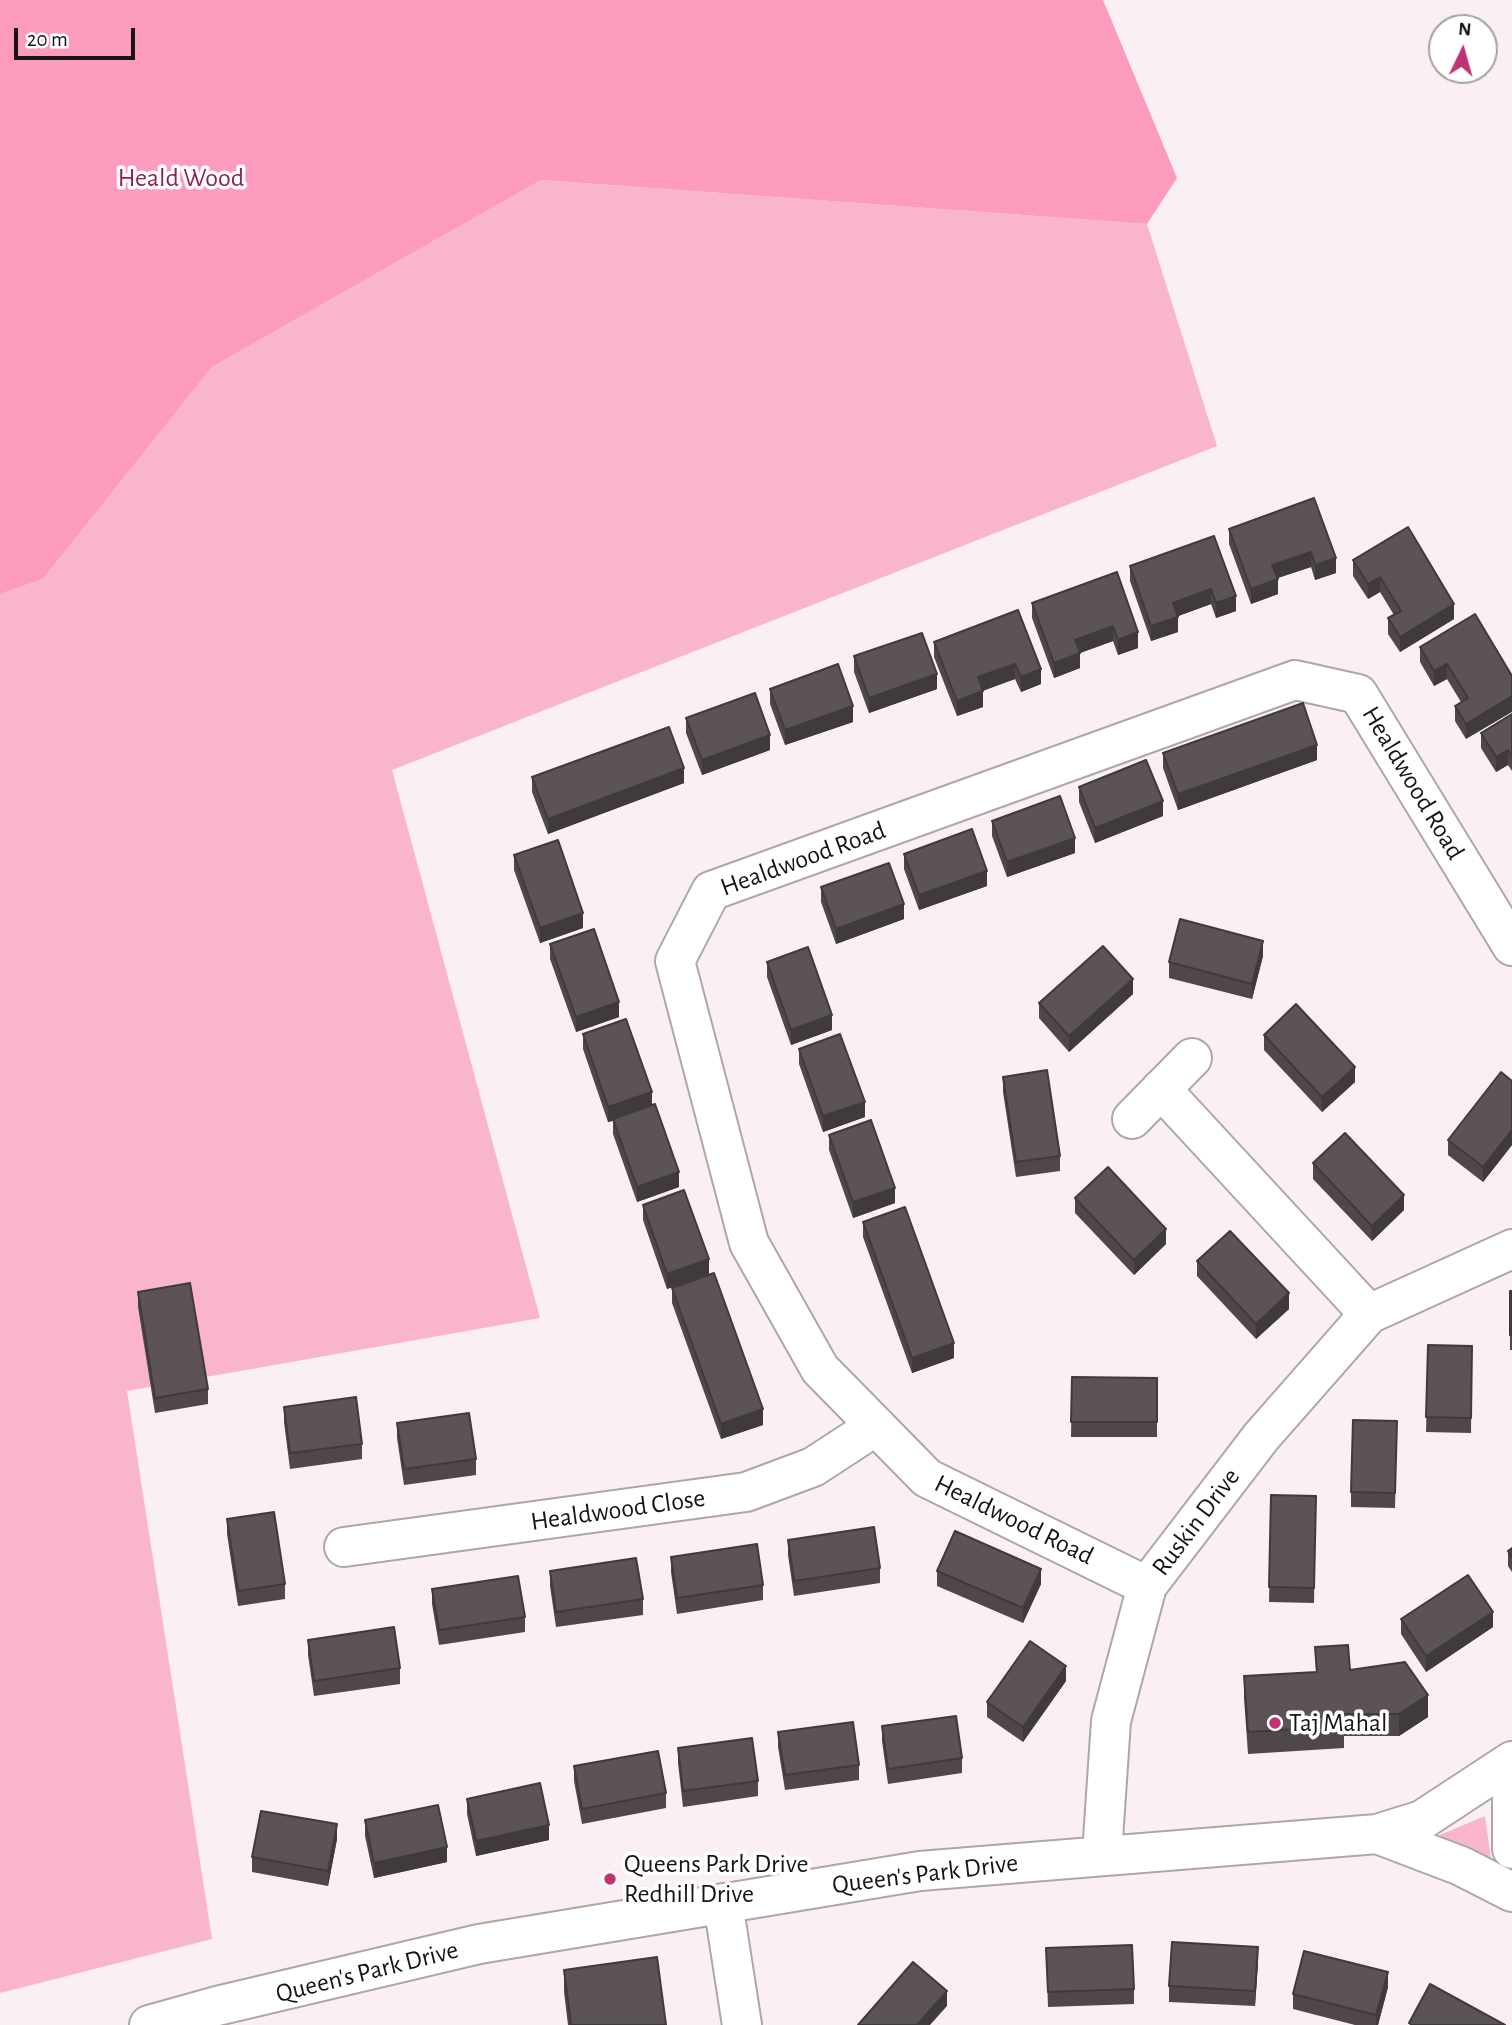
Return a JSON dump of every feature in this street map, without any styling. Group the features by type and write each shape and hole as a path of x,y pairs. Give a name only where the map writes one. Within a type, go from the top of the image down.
{"street":[{"name":"Healdwood Road","path":"1147,1586 928,1478 820,1369 749,1243 675,961 711,891 1295,680 1358,694 1512,946"},
{"path":"1132,1119 1192,1058"},
{"path":"1161,1089 1368,1314"},
{"name":"Ruskin Drive","path":"1102,1854 1111,1721 1147,1586 1261,1437 1368,1314 1512,1249"},
{"name":"Healdwood Close","path":"344,1547 746,1492 813,1467 876,1426"},
{"name":"Queen's Park Drive","path":"149,2025 217,2006 479,1944 920,1871 1102,1854 1377,1834 1422,1820 1512,1761"},
{"path":"1512,1798 1512,1849"},
{"name":"Queen's Park Drive","path":"1377,1834 1461,1866 1512,1892"},
{"path":"723,1903 741,2025"}],"shaded area":[{"path":"541,180 1147,224 1217,446 392,770 540,1318 127,1391 212,1939 0,1993 0,594 43,579 212,367"},
{"path":"1485,1816 1493,1874 1430,1839"}],"green space":[{"name":"Heald Wood","path":"0,0 1103,0 1177,178 1147,224 541,180 212,367 43,579 0,594"}],"building":[{"path":"1314,498 1336,558 1315,565 1311,552 1272,565 1278,579 1251,589 1229,529"},
{"path":"1408,527 1454,604 1400,637 1388,618 1401,611 1380,577 1368,584 1353,560"},
{"path":"1214,536 1236,596 1216,603 1211,589 1173,603 1178,617 1151,626 1130,566"},
{"path":"1117,572 1138,632 1118,640 1113,626 1075,640 1080,653 1054,663 1032,603"},
{"path":"1018,610 1041,669 1021,677 1015,664 978,677 983,691 957,701 934,642"},
{"path":"1475,614 1512,676 1512,696 1466,724 1455,706 1468,698 1447,664 1434,671 1420,647"},
{"path":"922,633 937,674 869,698 854,656"},
{"path":"838,664 853,706 785,730 770,689"},
{"path":"755,693 770,735 702,760 686,718"},
{"path":"1303,703 1317,745 1178,794 1163,753"},
{"path":"1512,714 1512,756 1508,750 1496,757 1481,733"},
{"path":"669,727 684,768 548,819 532,777"},
{"path":"1146,760 1163,801 1095,828 1079,787"},
{"path":"1060,796 1075,838 1007,862 992,821"},
{"path":"972,829 987,871 919,895 904,854"},
{"path":"558,840 583,913 540,928 514,855"},
{"path":"889,863 904,904 836,929 821,887"},
{"path":"1180,919 1263,941 1252,984 1169,962"},
{"path":"594,929 619,1002 576,1017 550,944"},
{"path":"1103,946 1133,979 1069,1036 1039,1003"},
{"path":"808,947 832,1015 791,1030 767,962"},
{"path":"1296,1004 1355,1067 1322,1097 1264,1035"},
{"path":"626,1019 652,1092 608,1107 583,1034"},
{"path":"840,1034 865,1102 823,1116 799,1049"},
{"path":"1047,1070 1060,1156 1016,1162 1003,1077"},
{"path":"1501,1072 1512,1081 1512,1130 1483,1167 1448,1140"},
{"path":"655,1104 679,1172 637,1187 613,1119"},
{"path":"871,1120 895,1188 853,1202 829,1135"},
{"path":"1345,1133 1404,1195 1372,1226 1313,1163"},
{"path":"1108,1167 1166,1229 1134,1260 1075,1198"},
{"path":"684,1190 709,1259 667,1274 643,1205"},
{"path":"905,1207 954,1343 912,1358 863,1222"},
{"path":"1230,1231 1289,1293 1256,1324 1197,1261"},
{"path":"714,1273 763,1409 721,1424 672,1288"},
{"path":"190,1283 208,1389 155,1398 138,1292"},
{"path":"1512,1291 1512,1335 1510,1335"},
{"path":"1428,1345 1472,1346 1471,1418 1426,1417"},
{"path":"1072,1377 1157,1378 1157,1422 1071,1422"},
{"path":"356,1397 362,1444 290,1453 284,1407"},
{"path":"469,1413 476,1459 404,1469 397,1423"},
{"path":"1353,1420 1397,1421 1395,1493 1351,1492"},
{"path":"1271,1495 1316,1496 1314,1588 1269,1587"},
{"path":"274,1512 285,1584 238,1591 227,1519"},
{"path":"874,1527 880,1568 794,1581 788,1540"},
{"path":"955,1531 1041,1569 1023,1608 937,1571"},
{"path":"757,1544 763,1585 677,1598 671,1557"},
{"path":"636,1558 643,1599 556,1612 550,1571"},
{"path":"1468,1575 1493,1612 1426,1656 1401,1619"},
{"path":"518,1576 525,1617 439,1630 432,1589"},
{"path":"394,1627 400,1668 314,1681 308,1640"},
{"path":"1030,1641 1066,1666 1023,1727 987,1702"},
{"path":"1348,1645 1350,1670 1405,1662 1428,1695 1399,1714 1343,1714 1344,1726 1248,1732 1244,1676 1317,1672 1315,1647"},
{"path":"956,1716 962,1758 888,1769 882,1726"},
{"path":"853,1722 859,1765 785,1775 778,1732"},
{"path":"752,1738 758,1781 683,1791 678,1748"},
{"path":"658,1751 666,1793 582,1809 574,1766"},
{"path":"540,1783 549,1825 476,1841 467,1799"},
{"path":"438,1805 447,1847 374,1863 365,1820"},
{"path":"261,1811 337,1824 328,1871 252,1857"},
{"path":"1172,1942 1258,1947 1255,1991 1169,1986"},
{"path":"1132,1945 1134,1989 1048,1992 1046,1948"},
{"path":"1304,1951 1388,1972 1376,2015 1293,1994"},
{"path":"657,1957 666,2025 571,2025 564,1970"},
{"path":"913,1962 947,1991 917,2025 858,2025"},
{"path":"1430,1984 1505,2025 1412,2025 1409,2023"}],"place":[{"name":"Taj Mahal","path":"1275,1723"},
{"name":"Queens Park Drive Redhill Drive","path":"610,1879"}]}
